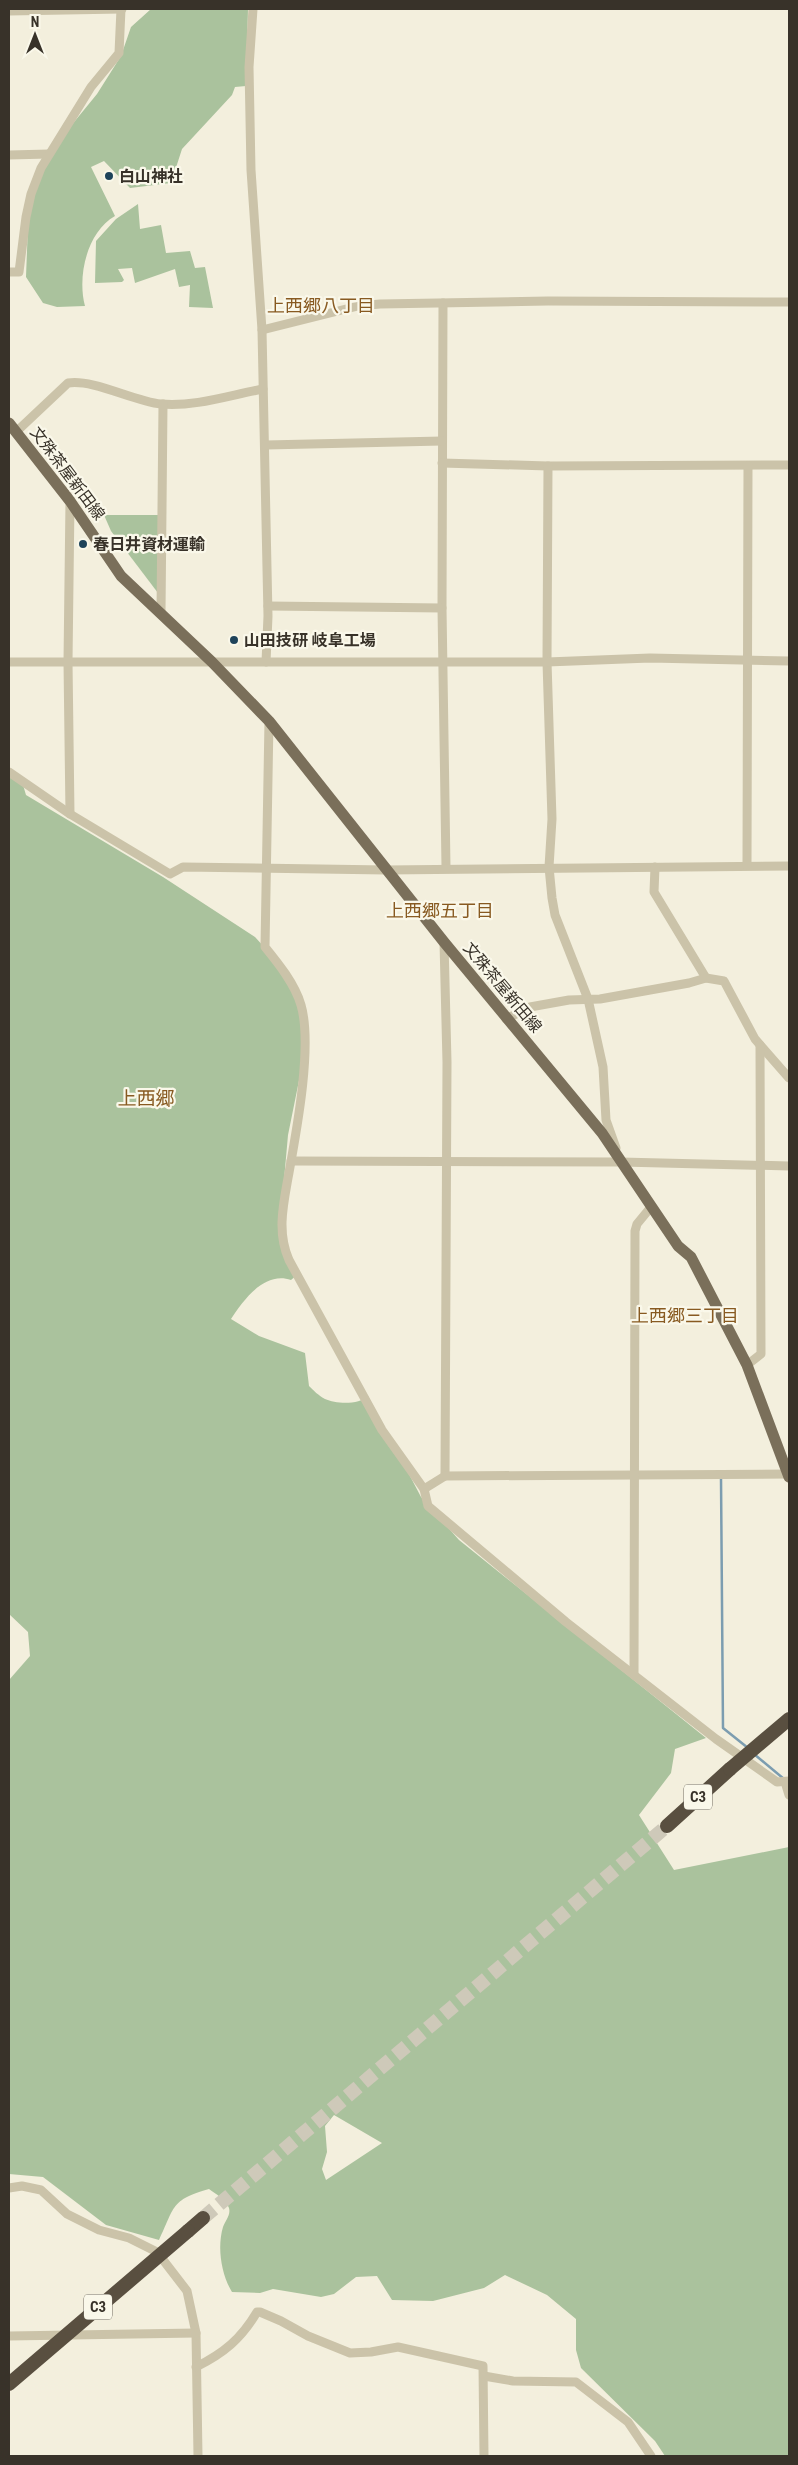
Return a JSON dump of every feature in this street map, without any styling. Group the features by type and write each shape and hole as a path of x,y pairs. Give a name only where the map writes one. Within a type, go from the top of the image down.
{"highway":[{"name":"C3","path":"667,1826 789,1719"},
{"name":"C3","path":"9,2384 203,2218"}],"main road":[{"name":"文殊茶屋新田線","path":"12,428 70,501 121,576 162,613 269,720 506,1019 602,1133 678,1246 691,1258 747,1364 789,1475"}],"street":[{"path":"9,11 122,9 119,53 91,87 41,168 31,194 19,272 9,272"},
{"path":"253,9 249,68 251,170 262,330 266,444 268,606 266,662"},
{"path":"9,155 49,154"},
{"path":"262,330 358,306 548,301 789,302"},
{"path":"443,303 442,608 446,867"},
{"path":"12,428 68,383 102,388 138,400 163,404 195,403 264,389"},
{"path":"162,613 163,404"},
{"path":"266,444 442,441"},
{"path":"442,463 548,466 789,465"},
{"path":"548,466 547,662 552,819 549,867 555,915 588,999 604,1068 606,1120 621,1162"},
{"path":"747,865 748,466"},
{"path":"70,501 68,662 70,814"},
{"path":"268,606 442,608"},
{"path":"9,662 547,662 650,658 789,661"},
{"path":"269,720 265,947 277,962 300,1002 304,1020 303,1077 282,1215 282,1244 382,1430 424,1489 428,1506 566,1622 716,1739 777,1782 787,1781 789,1795"},
{"path":"9,772 70,814 170,874 183,867 386,870 446,867 789,866"},
{"path":"655,867 654,892 706,978"},
{"path":"444,942 447,994 445,1476"},
{"path":"506,1019 530,1007 689,983 706,978 724,981 760,1045 789,1078"},
{"path":"747,1364 761,1354 762,1166 760,1045"},
{"path":"291,1161 621,1162 789,1166"},
{"path":"634,1675 635,1231 637,1224 651,1207"},
{"path":"424,1489 445,1476 789,1475"},
{"path":"9,2188 22,2186 41,2190 67,2214 99,2230 129,2238 157,2252 187,2291 196,2332 198,2456"},
{"path":"196,2367 218,2356 245,2332 257,2312 281,2320 308,2336 350,2352 371,2352 398,2347 483,2366 484,2456"},
{"path":"9,2336 196,2332"},
{"path":"484,2376 513,2381 576,2382 628,2422 651,2456"}],"green space":[{"path":"151,9 248,9 246,86 235,87 232,95 182,149 171,183 130,188 104,161 91,167 115,216 105,223 97,233 86,256 82,282 85,306 57,307 43,303 26,277 28,225 35,191 45,167 61,138 97,94 121,56 131,27"},
{"path":"138,204 140,229 161,225 166,253 190,251 195,268 205,267 213,308 189,307 190,285 179,287 175,269 135,283 132,268 118,269 124,280 122,282 95,283 96,241 116,219"},
{"path":"104,515 159,515 158,593 111,531"},
{"path":"9,775 23,785 26,795 163,877 255,937 286,971 308,1036 288,1135 280,1225 298,1274 291,1280 272,1279 264,1283 249,1295 231,1319 259,1336 305,1353 309,1386 323,1398 330,1401 347,1403 359,1401 368,1396 421,1497 459,1540 706,1738 675,1749 671,1773 639,1815 674,1870 789,1847 789,2456 665,2456 655,2441 581,2368 576,2350 576,2319 547,2295 505,2275 484,2288 433,2301 392,2300 377,2276 356,2277 334,2294 321,2297 273,2289 260,2293 232,2292 225,2277 220,2252 221,2235 229,2216 229,2208 223,2200 209,2189 187,2197 175,2206 159,2240 106,2225 43,2177 9,2174 9,1680 30,1656 28,1632 9,1614","holes":["334,2115 382,2143 326,2180 322,2169 327,2152 325,2126"]}],"waterway":[{"path":"721,1478 723,1728 748,1748"},
{"path":"754,1754 784,1779"}],"tunnel":[{"path":"203,2218 667,1826"}],"place":[{"name":"白山神社","path":"109,176"},
{"name":"春日井資材運輸","path":"83,544"},
{"name":"山田技研 岐阜工場","path":"234,640"}],"district":[{"name":"上西郷八丁目","path":"321,306"},
{"name":"上西郷五丁目","path":"440,911"},
{"name":"上西郷","path":"146,1098"},
{"name":"上西郷三丁目","path":"685,1316"}]}
